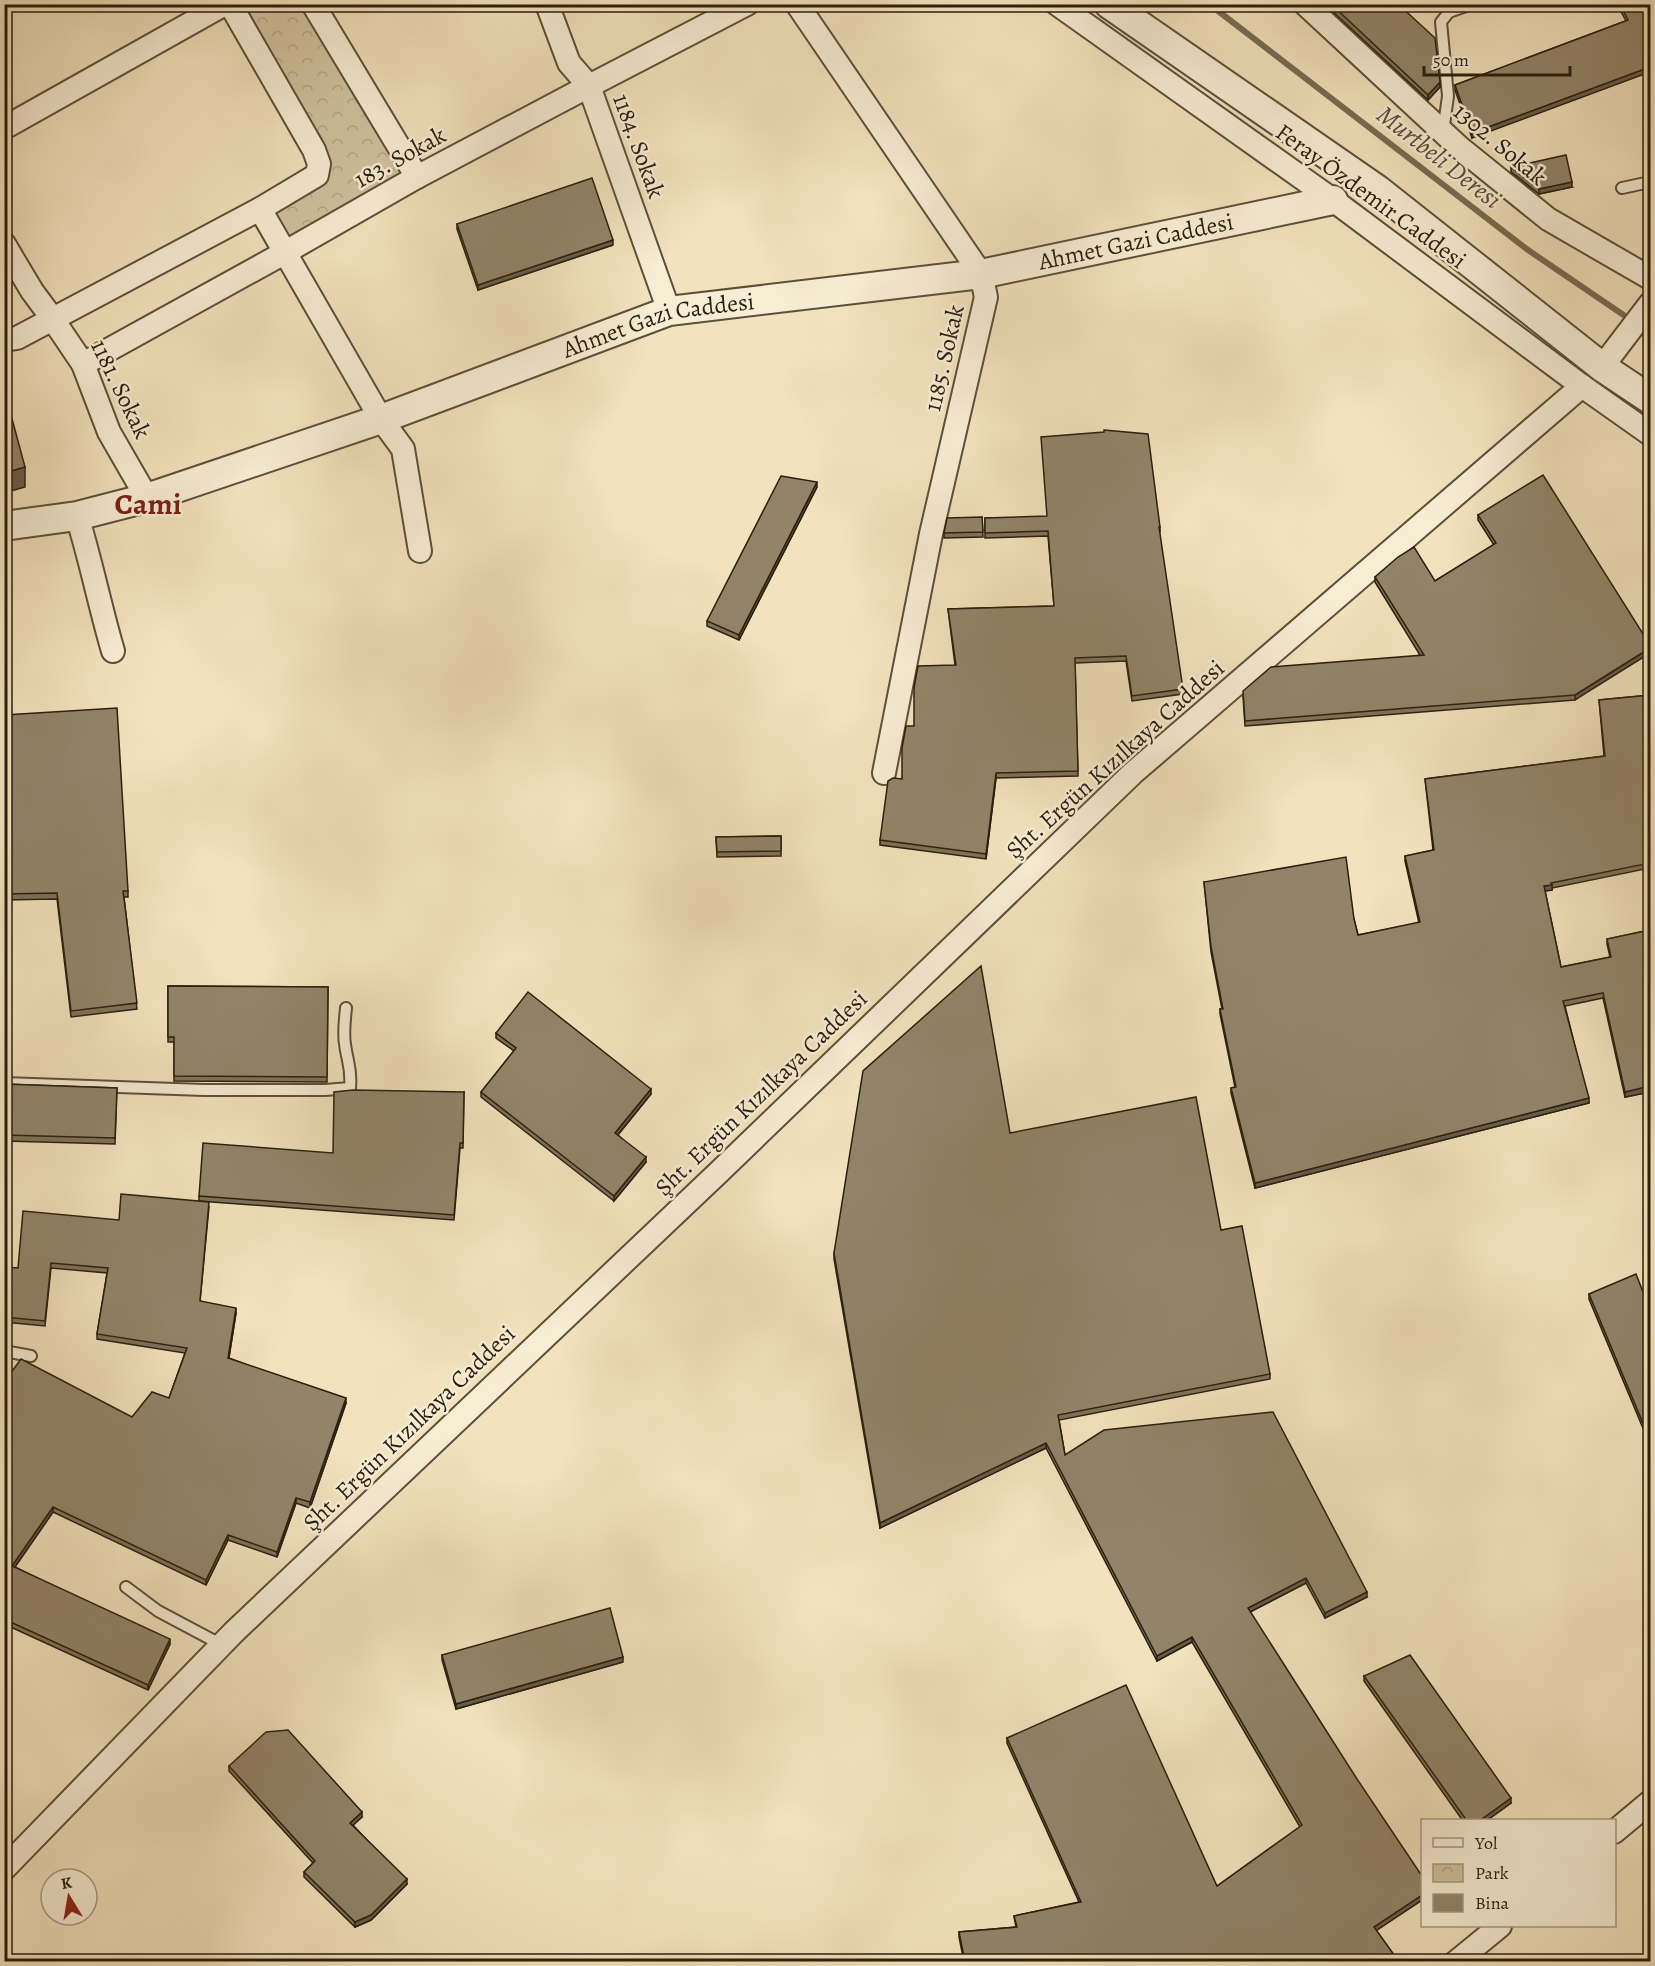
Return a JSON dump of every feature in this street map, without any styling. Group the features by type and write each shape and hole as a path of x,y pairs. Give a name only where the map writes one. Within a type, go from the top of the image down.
{"street":[{"path":"4,128 225,4"},
{"path":"4,340 17,338 260,209 317,175 319,164 314,150 230,4"},
{"path":"313,4 417,177"},
{"name":"1184. Sokak","path":"547,4 569,63 589,86 669,311"},
{"name":"183. Sokak","path":"83,364 417,177 747,4"},
{"name":"1185. Sokak","path":"797,4 981,274 986,297 931,534 884,773"},
{"name":"Feray Özdemir Caddesi","path":"1058,4 1334,200 1592,376 1650,434"},
{"path":"1109,4 1378,190 1592,376 1650,399"},
{"name":"1302. Sokak","path":"1305,4 1459,147 1548,219 1650,278"},
{"name":"Ahmet Gazi Caddesi","path":"4,526 78,516 147,498 381,419 669,311 981,274 1334,200"},
{"path":"260,209 381,419 403,450 420,551"},
{"name":"1181. Sokak","path":"4,244 32,291 83,364 109,432 147,498"},
{"name":"Şht. Ergün Kızılkaya Caddesi","path":"4,1869 222,1645 1133,773 1592,376 1648,307"},
{"path":"78,516 114,651"},
{"path":"1616,1830 1650,1802"},
{"path":"1456,1962 1499,1927"}],"lane":[{"path":"1443,132 1448,96 1441,22 1449,12 1472,4"},
{"path":"1622,188 1650,182"},
{"path":"4,1083 204,1090 350,1088 349,1057 344,1043 346,1008"},
{"path":"4,1351 31,1356"},
{"path":"126,1587 158,1611 222,1645"}],"green space":[{"path":"230,5 313,5 417,177 284,253 260,209 317,175"}],"building":[{"path":"1331,4 1398,4 1435,38 1440,82 1428,95"},
{"path":"1620,4 1650,4 1650,67 1472,133 1455,85 1628,20"},
{"path":"1566,155 1572,182 1539,189 1511,167"},
{"path":"592,178 613,240 478,285 457,224"},
{"path":"11,415 25,467 4,473 4,416"},
{"path":"1104,430 1148,434 1183,689 1132,696 1126,656 1075,658 1078,771 996,773 986,854 880,840 888,781 893,778 902,779 902,748 906,726 914,726 914,688 918,666 956,665 948,609 1054,606 1048,531 985,533 985,518 1047,516 1041,437 1104,432"},
{"path":"1543,475 1650,648 1575,695 1245,721 1243,691 1271,667 1424,655 1375,577 1398,557 1414,547 1435,581 1496,543 1478,515"},
{"path":"781,476 817,482 739,635 707,621"},
{"path":"982,517 983,532 944,533 947,518"},
{"path":"1650,695 1650,863 1544,886 1561,967 1611,957 1607,939 1650,930 1650,1086 1625,1092 1603,993 1563,1001 1589,1098 1255,1183 1231,1088 1236,1087 1220,1009 1223,1009 1211,947 1204,882 1346,857 1358,935 1420,922 1405,856 1434,850 1425,779 1605,756 1599,700"},
{"path":"117,708 128,891 123,891 137,1003 71,1011 57,893 4,894 4,715"},
{"path":"781,836 781,851 717,852 716,837"},
{"path":"981,966 1010,1133 1196,1097 1221,1230 1242,1226 1270,1374 1058,1415 1065,1455 1104,1430 1273,1412 1367,1592 1325,1613 1306,1578 1248,1608 1421,1875 1421,1896 1374,1927 1399,1962 965,1962 959,1932 1017,1927 1014,1916 1081,1902 1007,1738 1126,1685 1217,1886 1302,1825 1192,1637 1157,1656 1046,1443 880,1523 834,1253 863,1071"},
{"path":"168,986 328,987 327,1077 174,1076 174,1037 168,1037"},
{"path":"528,992 651,1089 615,1133 646,1157 614,1196 481,1092 516,1048 496,1033"},
{"path":"4,1084 117,1088 115,1138 4,1135"},
{"path":"353,1090 464,1092 463,1143 460,1143 454,1215 199,1196 203,1143 333,1153 334,1092"},
{"path":"121,1194 209,1202 200,1301 236,1308 228,1358 346,1398 310,1502 296,1498 277,1552 228,1535 206,1580 53,1507 12,1566 170,1639 148,1685 4,1619 4,1382 21,1359 132,1417 152,1392 169,1398 187,1348 97,1334 108,1268 51,1263 45,1321 4,1317 4,1267 18,1268 23,1211 119,1220"},
{"path":"1636,1274 1650,1310 1650,1440 1589,1294"},
{"path":"610,1608 623,1657 456,1704 442,1655"},
{"path":"1410,1655 1511,1798 1482,1819 1466,1819 1364,1676"},
{"path":"288,1730 362,1812 350,1823 407,1879 371,1915 355,1922 304,1872 315,1861 229,1766 266,1732"}],"waterway":[{"name":"Murtbeli Deresi","path":"1209,4 1528,250 1650,333"}],"district":[{"name":"Cami","path":"148,504"}]}
